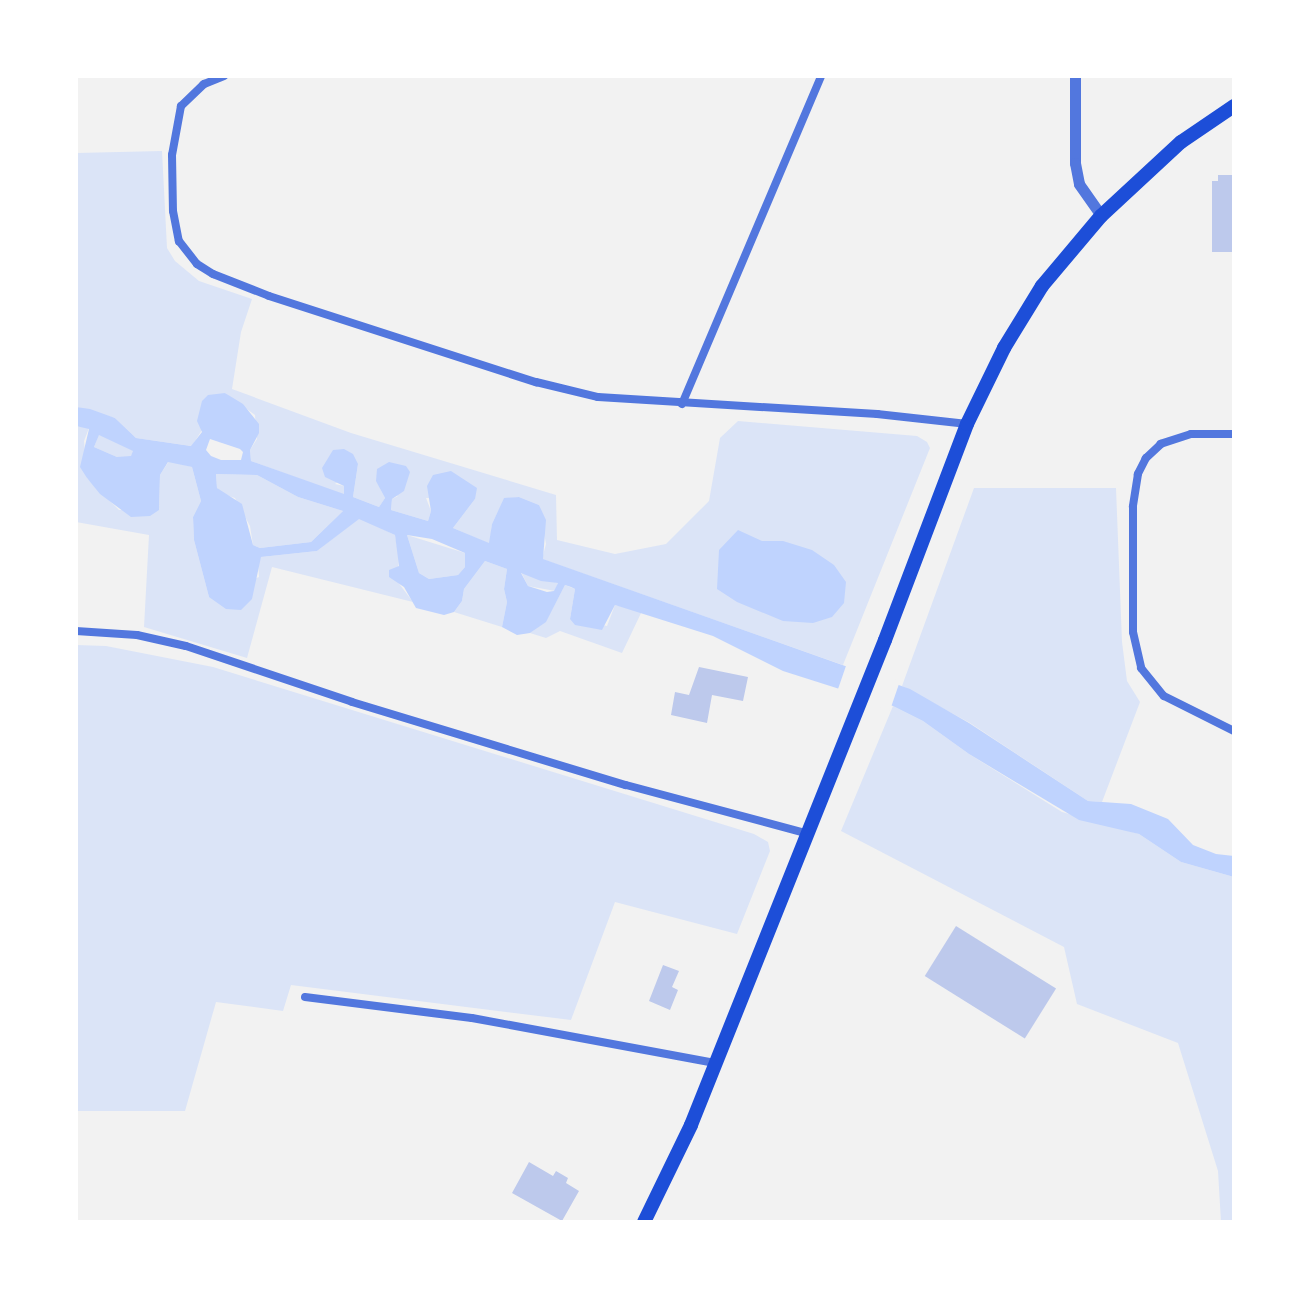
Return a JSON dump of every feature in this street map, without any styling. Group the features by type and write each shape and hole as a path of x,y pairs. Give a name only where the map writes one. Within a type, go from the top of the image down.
{"main road":[{"path":"644,1222 671,1169 715,1063 885,640 967,424 1004,348 1042,286 1101,216 1181,142 1234,106"}],"street":[{"path":"224,76 204,84 181,106 173,134 173,211 179,241 197,264 213,274 269,296 567,390 628,401 877,414 967,424"},
{"path":"682,404 821,76"},
{"path":"1075,76 1075,163 1079,184 1101,216"},
{"path":"1234,434 1174,437 1155,448 1138,474 1133,507 1133,632 1136,653 1151,683 1164,696 1234,731"},
{"path":"76,631 137,635 186,646 367,707 626,785 805,833"},
{"path":"305,997 472,1018 715,1063"}],"shaded area":[{"path":"162,151 167,248 175,261 199,281 252,299 241,332 232,389 351,433 556,495 557,540 615,554 666,544 709,501 720,438 738,421 917,436 927,442 930,448 843,665 542,559 546,544 539,505 519,497 504,499 492,524 490,544 453,528 475,499 426,498 431,511 428,521 391,510 392,499 398,496 380,488 385,498 379,507 353,497 358,464 335,484 344,486 344,495 251,461 250,450 257,439 255,415 225,393 192,446 136,438 115,418 76,407 76,153"},
{"path":"76,426 89,428 84,441 87,478 119,510 159,510 160,475 169,461 192,467 201,501 193,517 194,540 209,597 259,577 258,562 261,557 317,551 359,518 395,535 399,558 397,581 413,602 272,567 247,658 144,627 149,535 76,522"},
{"path":"99,434 134,451 131,457 117,457 94,447"},
{"path":"216,474 257,475 298,497 343,511 311,542 260,548 253,545 250,526 235,498 217,488"},
{"path":"974,488 1116,488 1122,642 1127,681 1140,702 1102,802 1088,801 970,723 902,686"},
{"path":"407,535 465,553 465,567 458,575 429,579 419,573"},
{"path":"485,561 507,569 504,589 507,602 502,627 454,612 462,601 464,589"},
{"path":"521,572 558,583 555,591 528,586"},
{"path":"565,585 575,589 570,619 607,626 615,605 642,611 622,653 560,631 546,638 530,633 546,621"},
{"path":"76,645 106,646 213,667 754,834 768,842 770,851 737,934 615,902 571,1020 291,985 283,1011 216,1002 185,1111 76,1111"},
{"path":"893,706 923,721 969,754 1062,812 1139,834 1181,862 1234,877 1234,1222 1221,1222 1218,1171 1178,1043 1077,1004 1064,947 841,831"}],"water":[{"path":"225,393 243,404 259,424 259,433 250,450 251,461 344,494 344,486 325,477 322,468 333,450 344,449 353,454 358,464 353,497 379,507 385,498 376,481 377,469 389,462 406,466 410,472 404,491 392,499 391,510 428,521 431,511 427,486 433,475 451,471 477,488 475,499 453,528 489,543 492,524 504,498 519,497 539,505 546,520 543,559 910,689 969,723 1088,801 1131,804 1168,819 1193,845 1216,854 1234,856 1234,877 1181,862 1139,834 1079,820 969,754 923,721 893,706 783,671 713,636 615,605 602,630 575,625 570,619 575,589 565,585 546,622 530,633 517,635 502,627 507,602 504,589 507,569 485,561 464,589 462,601 454,612 444,615 416,608 404,587 389,577 389,570 399,566 395,535 359,519 317,551 261,557 252,599 241,610 226,609 209,597 194,540 193,517 201,501 192,467 168,462 160,475 159,510 150,516 131,517 100,494 80,467 89,429 76,426 76,407 90,409 115,418 136,438 191,446 202,432 197,421 202,401 208,395","holes":["99,435 133,451 131,456 117,457 94,447","210,439 243,452 241,460 221,460 206,450","216,474 257,475 298,497 343,511 311,542 260,548 253,545 242,504 217,488","407,535 432,539 465,553 465,567 458,575 429,579 419,573","521,573 541,581 558,583 554,591 528,586"]},
{"path":"738,530 762,541 783,541 812,550 834,565 846,582 844,603 832,617 813,623 783,621 737,602 717,589 719,550"}],"pier":[{"path":"847,663 900,681 890,711 837,692"}],"building":[{"path":"1218,175 1234,175 1234,252 1212,252 1212,181 1218,181"},
{"path":"699,667 748,677 743,701 712,695 707,723 671,715 675,692 689,695"},
{"path":"956,926 1056,989 1025,1039 925,976"},
{"path":"663,965 679,971 672,987 678,990 670,1010 649,1001"},
{"path":"529,1162 553,1176 556,1171 568,1178 566,1183 579,1191 562,1221 512,1193"}]}
